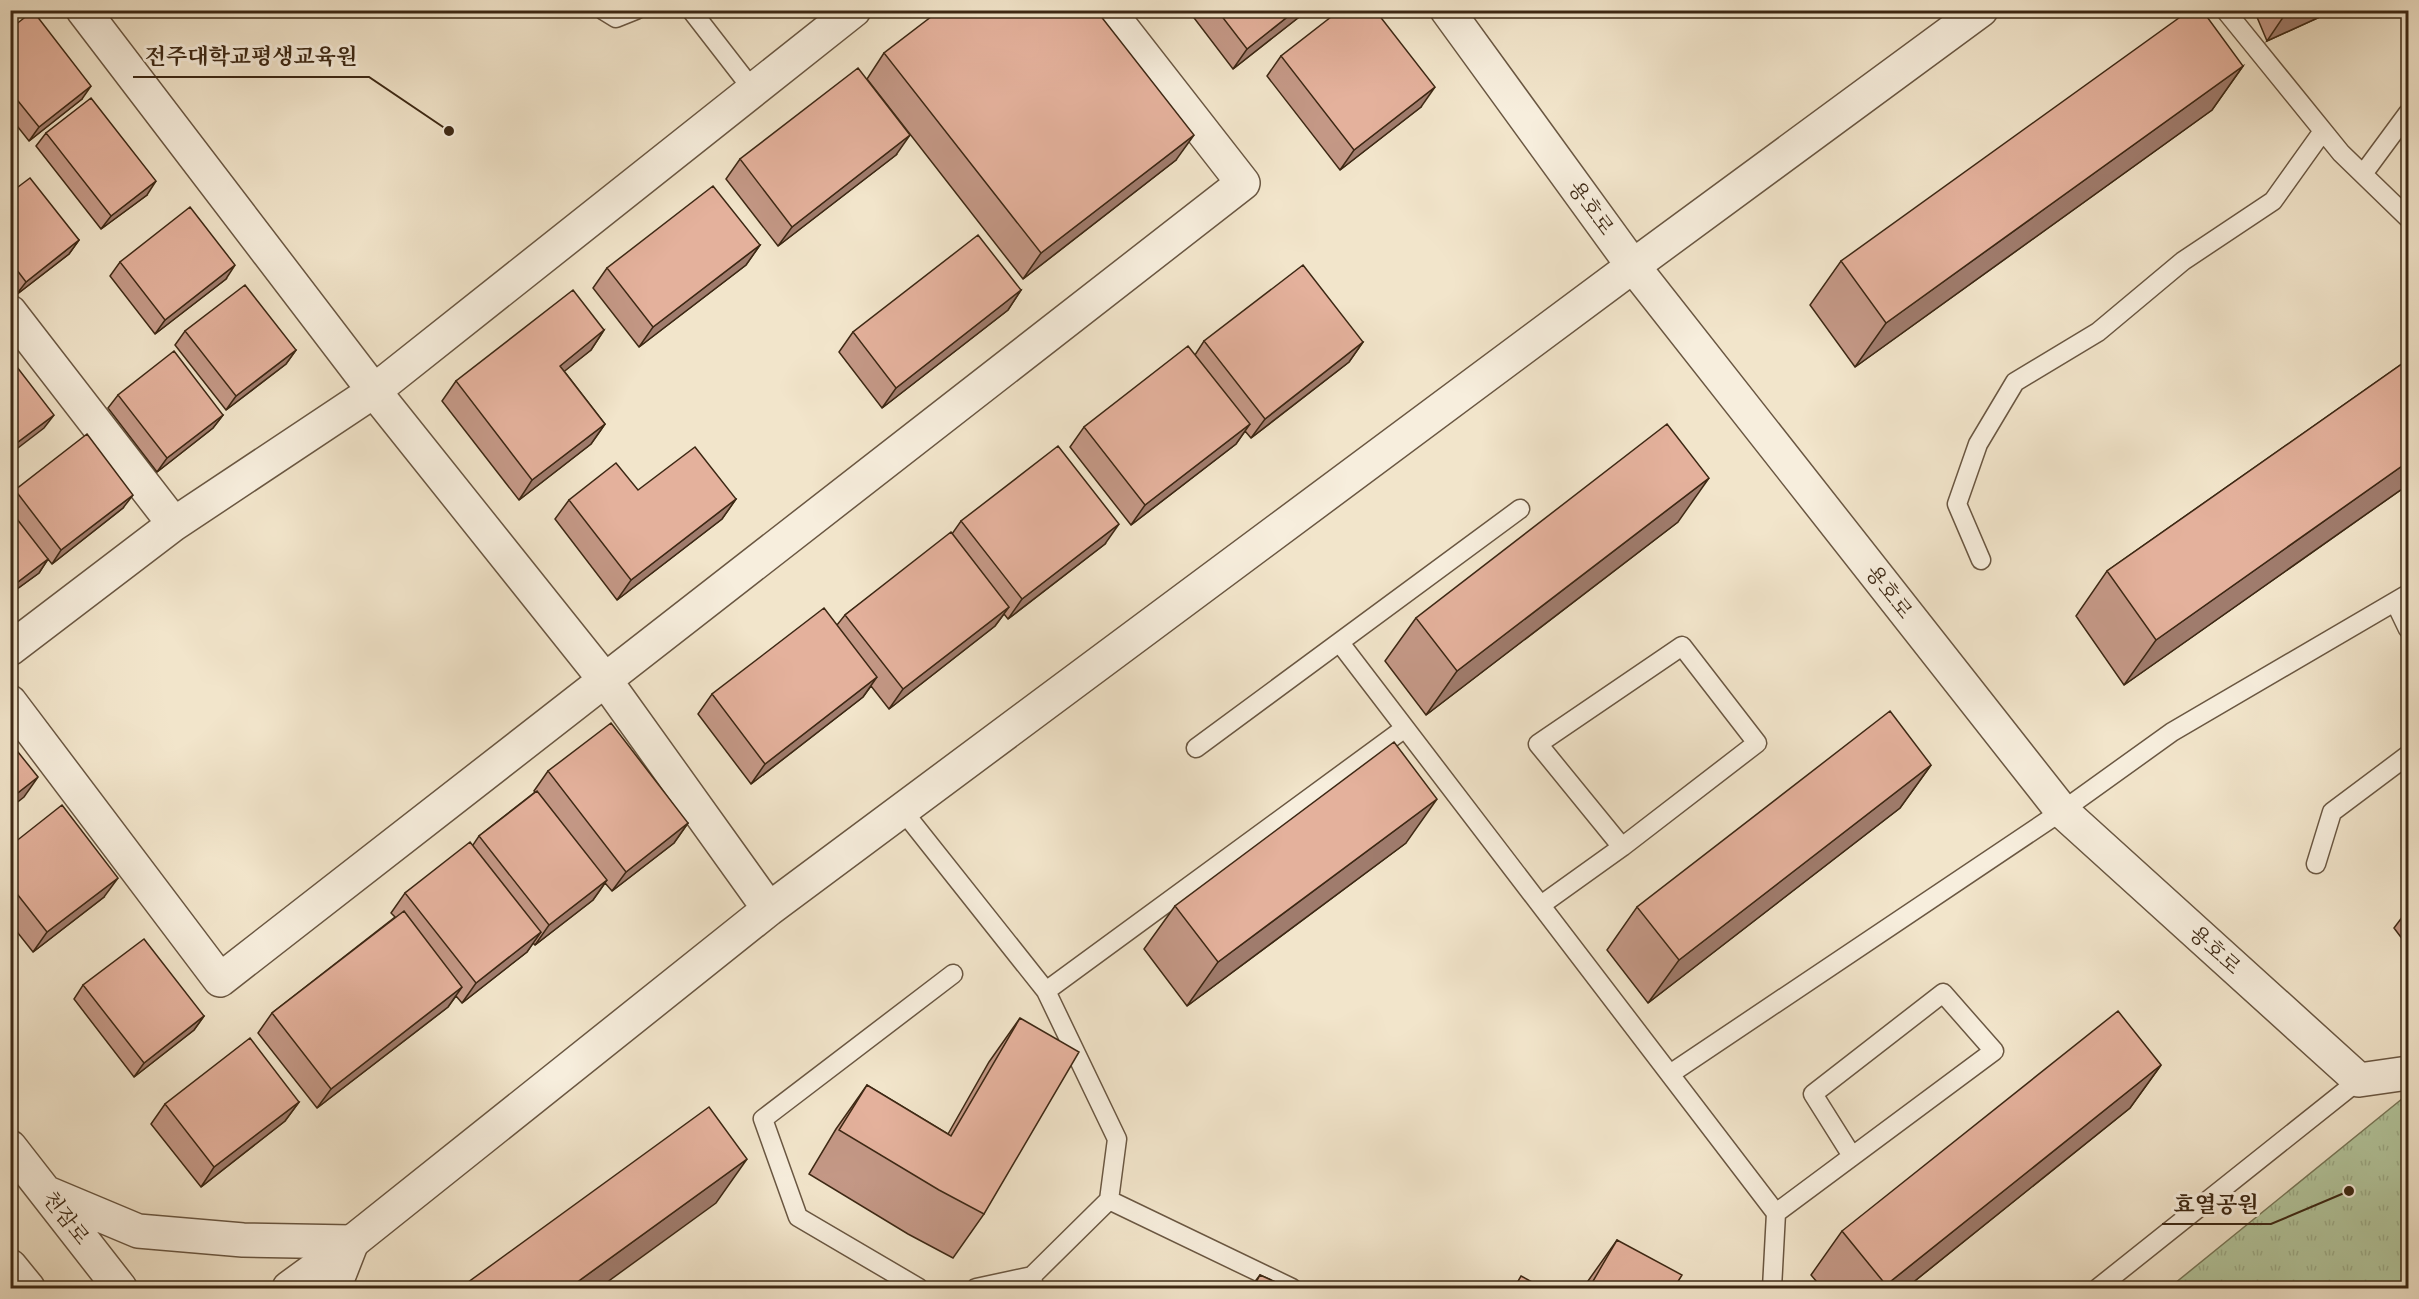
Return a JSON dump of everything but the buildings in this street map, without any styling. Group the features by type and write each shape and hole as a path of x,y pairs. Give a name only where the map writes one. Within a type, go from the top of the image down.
{"street":[{"path":"83,10 374,391 605,680 769,909"},
{"path":"10,650 174,524 374,391 854,10"},
{"path":"10,702 220,980 1243,183 1107,10"},
{"name":"용호로","path":"1447,10 1633,266 2062,811 2359,1080"},
{"path":"289,1288 352,1242 769,909 1981,10"},
{"path":"10,312 174,524"},
{"path":"2359,1080 2409,1073"},
{"name":"천잠로","path":"10,1147 120,1288"},
{"path":"45,1191 138,1231 243,1240 352,1242"},
{"path":"334,1288 352,1242"},
{"path":"10,1266 28,1288"}],"lane":[{"path":"603,10 616,18 636,10"},
{"path":"691,10 753,90"},
{"path":"2225,10 2323,131 2409,218"},
{"path":"2363,174 2409,113"},
{"path":"1981,560 1957,504 1978,444 2015,382 2098,332 2183,261 2274,201 2323,131"},
{"path":"1196,748 1520,509"},
{"path":"1670,1074 2062,811 2172,732 2402,598 2409,629"},
{"path":"1340,643 1776,1213 1772,1288"},
{"path":"1540,905 1622,847 1757,743 1682,646 1538,744 1622,847"},
{"path":"1046,991 1405,728"},
{"path":"2316,864 2332,812 2409,755"},
{"path":"903,811 1046,991 1117,1139 1109,1200 1033,1282 976,1288"},
{"path":"919,1288 798,1217 763,1119 952,974"},
{"path":"1776,1213 1994,1051 1943,993 1813,1094 1852,1156"},
{"path":"2098,1288 2359,1080"},
{"path":"1109,1200 1292,1288"}],"green space":[{"path":"2408,1094 2408,1288 2169,1288"}],"place":[{"name":"전주대학교평생교육원","path":"449,131"},
{"name":"효열공원","path":"2349,1191"}]}
